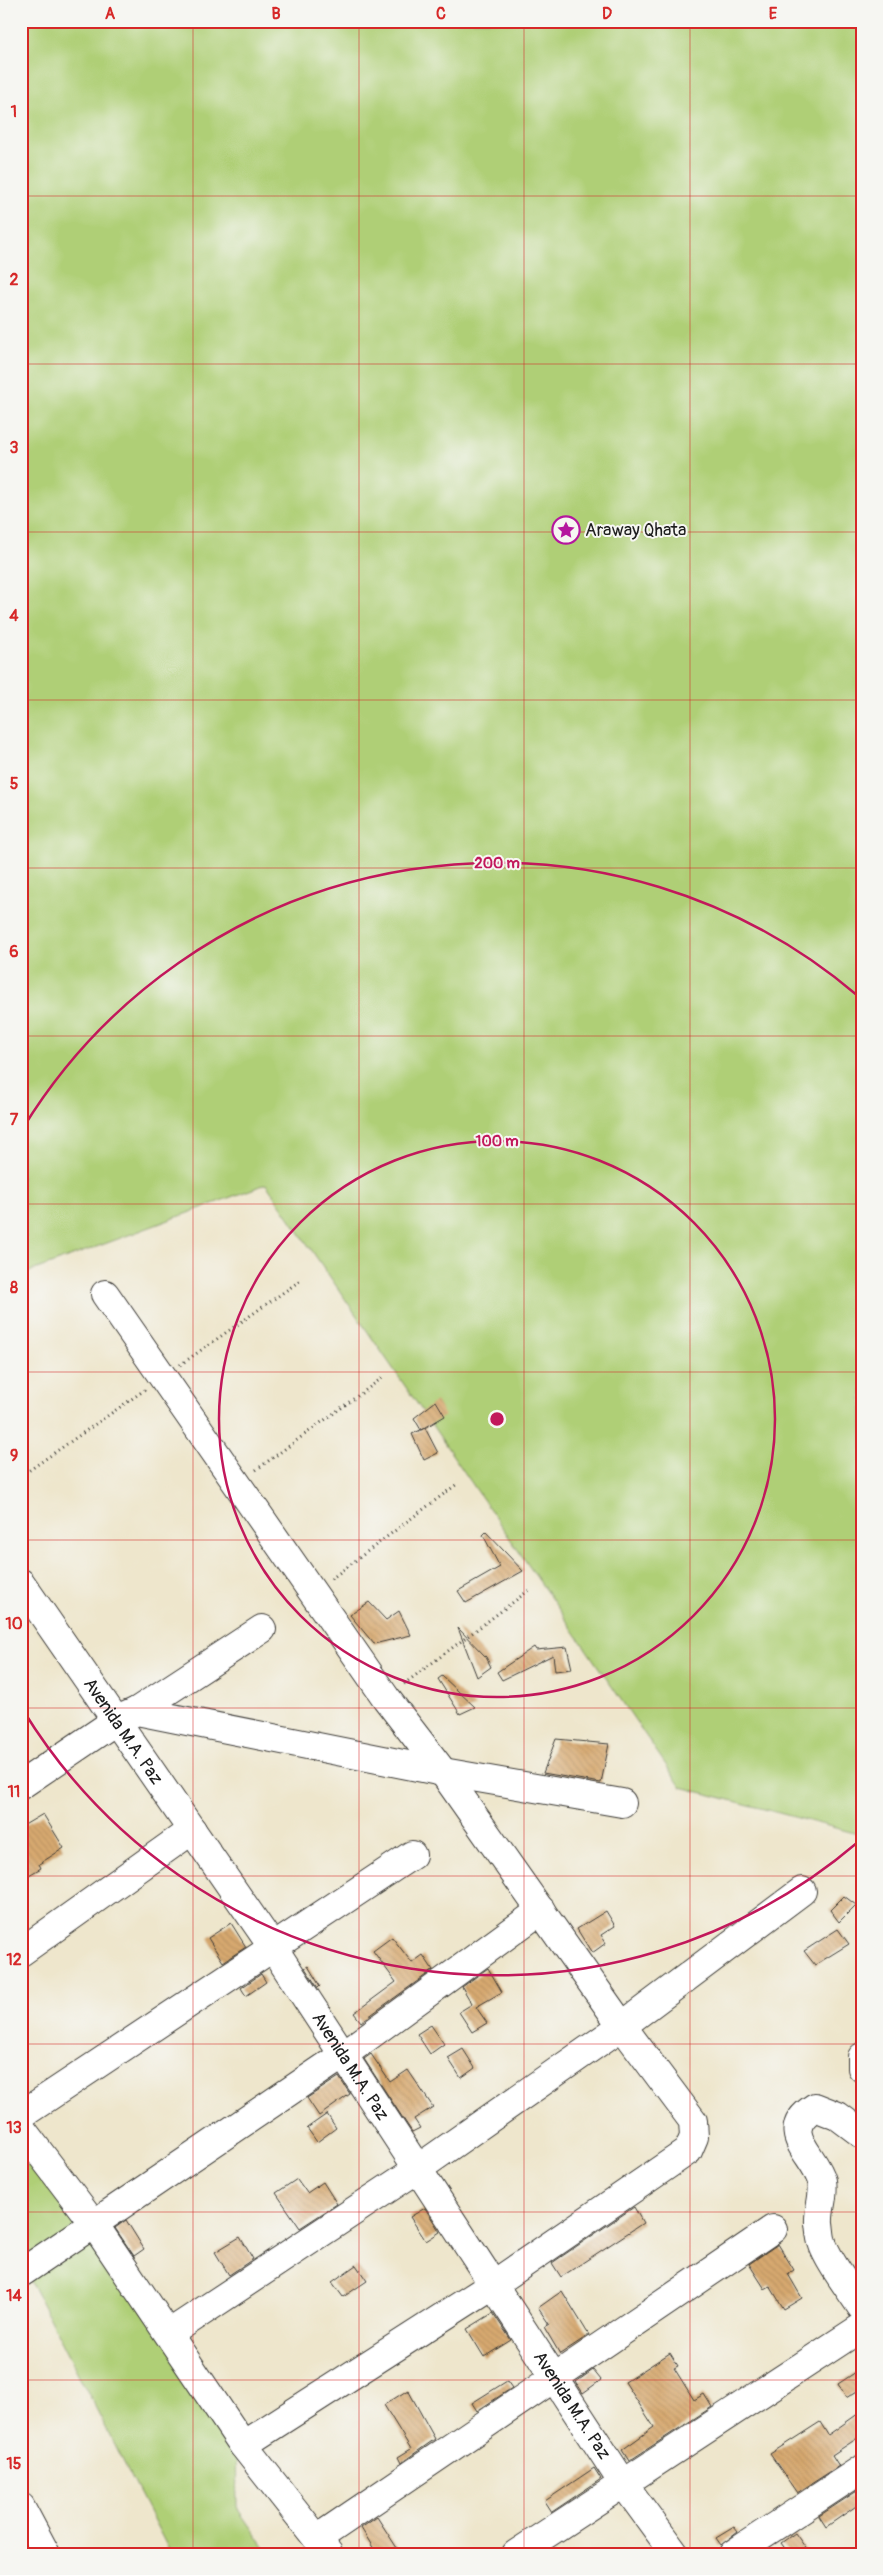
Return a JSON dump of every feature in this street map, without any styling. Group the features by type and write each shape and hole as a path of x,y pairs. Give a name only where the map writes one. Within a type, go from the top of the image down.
{"street":[{"path":"105,1294 386,1698 443,1772 622,2026 693,2121 694,2137 688,2150 494,2284 243,2445"},
{"name":"Avenida M.A. Paz","path":"21,1583 127,1715 192,1830 274,1949 623,2483 675,2554"},
{"path":"21,1785 262,1629"},
{"path":"127,1715 622,1804"},
{"path":"21,1952 192,1830"},
{"path":"21,2115 274,1949 412,1855"},
{"path":"170,2333 418,2168 622,2026 802,1891"},
{"path":"21,2273 343,2054 541,1910"},
{"path":"862,2057 862,2068"},
{"path":"862,2134 838,2116 815,2108 804,2115 798,2127 799,2142 818,2172 822,2184 819,2220 822,2243 862,2308"},
{"path":"21,2128 94,2224 170,2333 243,2445 324,2546 554,2377 774,2229"},
{"path":"516,2554 862,2327"},
{"path":"733,2554 862,2469"},
{"path":"21,2507 46,2554"}],"path":[{"path":"237,1484 385,1376"},
{"path":"313,1593 457,1484"},
{"path":"386,1698 532,1588"}],"green space":[{"path":"21,21 862,21 862,1835 681,1787 266,1184 21,1275"},
{"path":"21,2140 236,2440 237,2508 269,2554 171,2554 21,2263"}],"building":[{"path":"436,1401 445,1416 421,1430 414,1418"},
{"path":"425,1428 438,1453 424,1460 412,1434"},
{"path":"486,1532 523,1571 466,1603 458,1591 500,1567 483,1535"},
{"path":"369,1602 386,1620 399,1611 411,1635 374,1644 350,1615"},
{"path":"458,1628 486,1657 491,1667 477,1677"},
{"path":"534,1647 536,1650 567,1647 572,1669 555,1671 553,1655 502,1680 497,1672"},
{"path":"442,1676 475,1707 460,1714 438,1679"},
{"path":"556,1739 609,1744 601,1783 543,1773"},
{"path":"43,1814 64,1848 39,1864 41,1868 29,1875 21,1863 21,1827"},
{"path":"844,1896 856,1905 839,1922 830,1910"},
{"path":"606,1911 615,1926 601,1935 606,1943 592,1953 577,1929"},
{"path":"231,1923 246,1947 223,1962 208,1938"},
{"path":"838,1929 849,1944 815,1965 804,1951"},
{"path":"392,1937 412,1963 423,1955 433,1970 361,2022 354,2013 396,1982 373,1951"},
{"path":"308,1966 320,1986 318,1988 305,1968"},
{"path":"488,1968 502,1992 476,2007 487,2023 472,2032 459,2012 472,2004 462,1987"},
{"path":"261,1974 266,1982 246,1996 241,1988"},
{"path":"431,2025 444,2044 430,2054 417,2034"},
{"path":"463,2049 475,2068 461,2078 448,2058"},
{"path":"371,2054 390,2082 408,2070 433,2107 414,2119 420,2128 412,2132 364,2059"},
{"path":"339,2077 350,2094 319,2116 307,2098"},
{"path":"327,2114 336,2128 317,2142 307,2128"},
{"path":"297,2179 307,2193 323,2182 337,2204 300,2228 276,2193"},
{"path":"634,2207 643,2223 561,2277 552,2263"},
{"path":"425,2208 440,2232 426,2241 410,2217"},
{"path":"126,2220 144,2249 134,2256 115,2228"},
{"path":"240,2237 253,2259 229,2275 215,2252"},
{"path":"778,2244 794,2270 788,2274 802,2298 784,2309 770,2286 765,2289 749,2264"},
{"path":"356,2265 367,2281 343,2297 332,2282"},
{"path":"562,2291 589,2335 560,2354 544,2327 549,2324 538,2308"},
{"path":"493,2313 511,2340 484,2357 467,2329"},
{"path":"670,2353 678,2366 674,2368 694,2400 704,2394 712,2407 629,2461 622,2450 654,2427 625,2382"},
{"path":"593,2370 601,2380 583,2393 576,2382"},
{"path":"856,2372 862,2382 862,2388 846,2398 838,2384"},
{"path":"507,2381 512,2388 477,2411 472,2403"},
{"path":"408,2390 435,2439 401,2463 398,2457 411,2449 384,2405"},
{"path":"862,2411 862,2435 832,2455 839,2466 797,2493 770,2454 820,2422 828,2435"},
{"path":"594,2468 601,2479 552,2512 545,2501"},
{"path":"857,2491 862,2502 826,2527 819,2516"},
{"path":"377,2517 397,2548 388,2554 377,2554 361,2528"},
{"path":"734,2527 738,2532 721,2545 716,2538"},
{"path":"795,2533 810,2554 789,2554 781,2543"}],"place":[{"name":"Araway Qhata","path":"566,530"}]}
